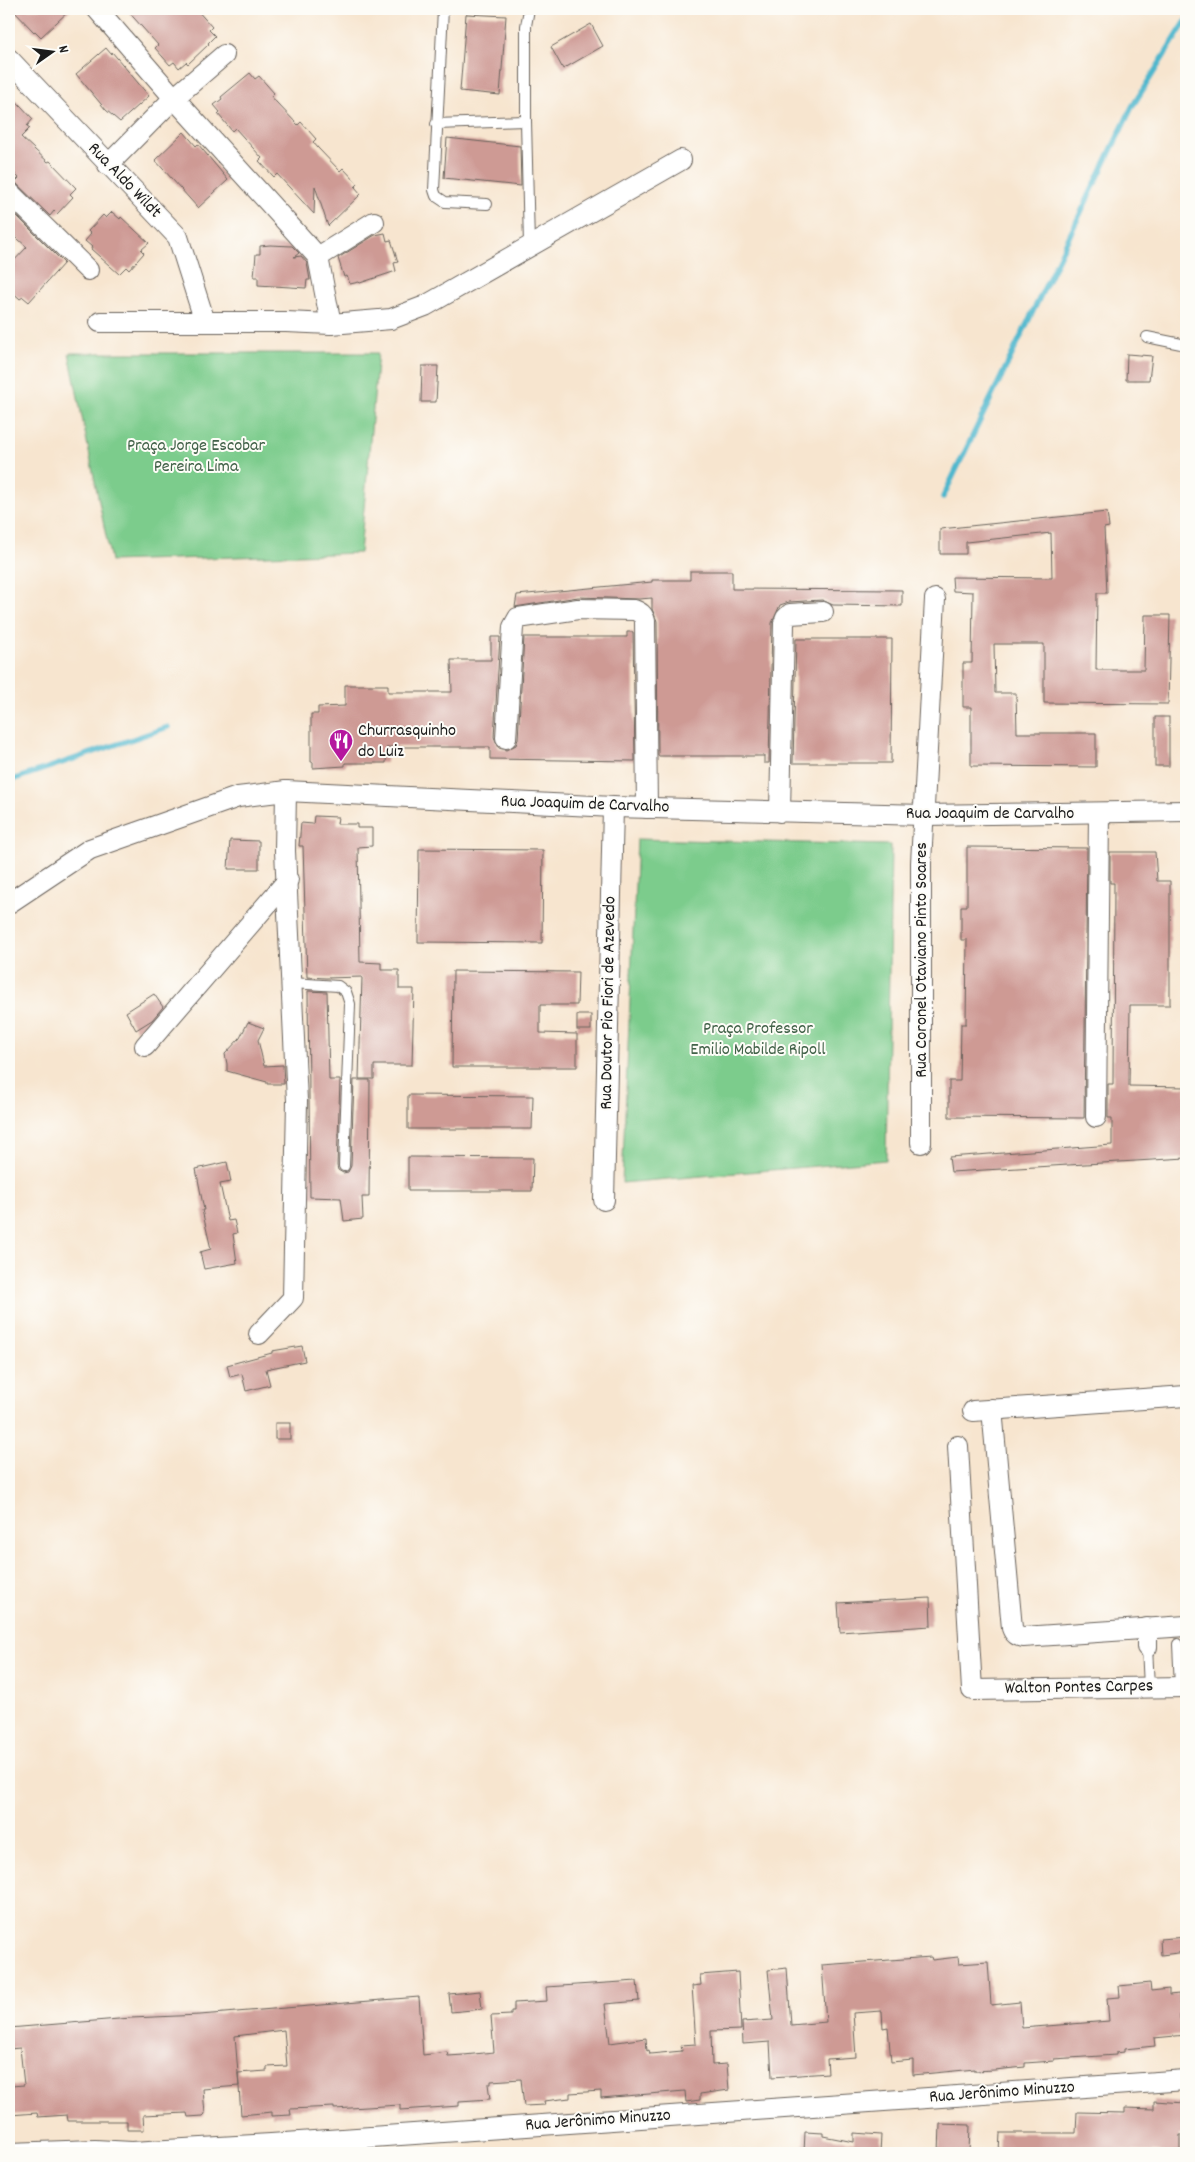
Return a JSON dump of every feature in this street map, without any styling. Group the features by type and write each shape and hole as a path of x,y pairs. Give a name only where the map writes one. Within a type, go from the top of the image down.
{"street":[{"path":"96,9 318,257 331,324"},
{"path":"108,165 174,98 224,56"},
{"name":"Rua Aldo Wildt","path":"9,59 180,239 205,322"},
{"path":"100,322 331,324 391,320 425,306 681,160"},
{"path":"9,192 88,270"},
{"path":"318,257 374,222"},
{"name":"Rua Coronel Otaviano Pinto Soares","path":"921,1143 921,863 935,599"},
{"path":"506,738 513,626 518,618 578,610 639,611 645,621 647,808"},
{"path":"780,812 784,623 790,614 823,612"},
{"path":"259,1334 293,1298 297,1101 288,880 285,851 286,791"},
{"name":"Rua Joaquim de Carvalho","path":"9,903 90,849 238,797 286,791 613,807 780,812 924,815 1186,811"},
{"name":"Rua Doutor Pio Fiori de Azevedo","path":"604,1200 613,807"},
{"path":"1096,1117 1099,813"},
{"path":"145,1046 288,880"},
{"path":"1181,1644 1147,1637 1023,1637 1016,1635 1012,1628 983,1410 1186,1396"},
{"name":"Walton Pontes Carpes","path":"958,1446 972,1690 1183,1687"},
{"name":"Rua Jerônimo Minuzzo","path":"9,2153 95,2150 134,2153 271,2148 1186,2080"}],"lane":[{"path":"442,9 436,124 436,196 445,202 487,204"},
{"path":"529,9 526,26 526,122 530,245"},
{"path":"436,124 526,122"},
{"path":"1146,337 1186,345"},
{"path":"292,982 338,986 346,992 350,1004 344,1166"},
{"path":"1147,1637 1149,1687"},
{"path":"1181,1644 1183,1687"}],"green space":[{"name":"Praça Jorge Escobar Pereira Lima","path":"69,353 378,353 360,553 111,561"},
{"name":"Praça Professor Emilio Mabilde Ripoll","path":"637,839 891,845 886,1160 622,1183"}],"building":[{"path":"12,9 71,9 41,37"},
{"path":"126,9 196,9 212,27 209,30 215,36 188,64 186,62 179,68 174,62 170,65 155,48 158,45"},
{"path":"466,14 506,16 500,95 460,91"},
{"path":"591,24 603,46 563,69 551,47"},
{"path":"106,48 111,54 112,52 149,96 120,122 106,110 76,74"},
{"path":"250,73 255,79 259,76 274,93 271,96 276,102 298,125 301,122 316,139 313,142 318,148 340,171 343,168 358,184 355,187 361,194 328,226 315,186 314,214 277,174 274,177 259,161 262,158 235,128 232,131 218,114 220,112 214,105"},
{"path":"9,93 33,119 27,126 30,128 21,137 48,162 50,161 76,188 70,194 73,197 57,214 54,211 50,216 15,182 19,178 9,168"},
{"path":"184,132 196,146 198,144 228,180 198,208 155,160"},
{"path":"447,138 520,146 521,186 444,178"},
{"path":"9,208 64,263 29,302 23,297 20,299 9,289 9,266 27,247 9,231"},
{"path":"112,212 120,219 121,217 149,243 141,250 144,253 129,270 126,267 119,274 91,249 92,247 85,241 91,234 88,231 103,215 106,218"},
{"path":"385,233 387,241 391,240 398,262 394,263 396,271 360,283 350,284 347,276 344,277 338,258 375,235"},
{"path":"260,246 292,246 299,253 294,257 301,256 307,263 310,280 307,280 306,288 258,285 258,277 254,277 256,254 260,254"},
{"path":"1127,354 1152,356 1149,380 1126,380"},
{"path":"422,366 438,366 436,402 421,402"},
{"path":"1107,512 1109,527 1104,528 1107,593 1097,593 1096,670 1144,670 1145,615 1170,615 1168,704 1044,703 1044,644 994,644 995,693 1016,693 1017,733 1096,733 1096,767 971,766 971,707 963,707 963,663 972,663 973,592 953,591 952,577 1052,578 1051,533 966,542 966,554 940,554 940,529"},
{"path":"690,571 732,571 732,589 902,590 902,606 833,605 822,600 789,602 780,605 772,623 769,763 764,763 764,756 658,756 657,621 652,609 652,598 578,597 515,607 517,595 652,582 652,580 690,580"},
{"path":"627,632 633,632 635,761 490,759 490,747 387,747 386,763 345,763 345,766 313,768 313,762 311,762 311,714 318,714 318,707 345,706 345,685 388,685 388,692 452,692 451,660 491,660 491,637 500,637 494,737 499,748 506,750 516,745 518,739 524,637 627,637"},
{"path":"796,639 892,639 891,763 793,763"},
{"path":"1155,717 1169,717 1169,766 1155,766"},
{"path":"314,816 338,817 337,824 357,824 357,828 372,828 372,846 358,847 360,962 381,963 381,970 399,970 399,989 414,989 412,1065 374,1065 374,1079 359,1079 362,977 307,977 303,846 299,846 301,823 313,824"},
{"path":"230,840 259,841 259,869 228,869"},
{"path":"967,847 1087,848 1084,1118 949,1117 949,1081 960,1081 961,1024 966,1024 967,940 961,940 961,906 967,906"},
{"path":"419,849 543,850 542,943 418,942"},
{"path":"1110,852 1155,852 1157,881 1170,881 1170,1005 1130,1005 1129,1086 1186,1087 1186,1158 951,1172 949,1157 1112,1145 1112,1118 1108,1118 1108,1084 1113,1084 1114,883 1110,883"},
{"path":"453,971 578,972 577,1005 540,1005 540,1033 577,1034 577,1067 452,1067"},
{"path":"308,991 327,992 329,1080 340,1080 337,1166 338,1170 343,1173 348,1172 351,1166 354,1080 370,1080 369,1197 362,1197 363,1219 344,1221 341,1198 310,1197"},
{"path":"154,994 163,1007 152,1020 136,1030 126,1012"},
{"path":"577,1015 591,1015 591,1030 577,1030"},
{"path":"248,1022 264,1028 258,1040 264,1066 283,1065 284,1084 267,1084 267,1082 227,1071 225,1054 240,1038"},
{"path":"408,1095 533,1096 532,1129 408,1129"},
{"path":"408,1157 533,1158 532,1191 408,1191"},
{"path":"227,1162 231,1182 220,1184 228,1221 234,1220 237,1233 233,1234 237,1263 204,1269 200,1252 211,1249 202,1210 204,1210 196,1169"},
{"path":"302,1346 305,1361 266,1369 270,1385 246,1391 242,1374 230,1377 227,1365 272,1353 272,1351"},
{"path":"275,1423 290,1423 290,1439 275,1439"},
{"path":"930,1598 931,1626 840,1632 838,1603"},
{"path":"1186,1937 1186,1952 1161,1955 1160,1939"},
{"path":"931,1957 932,1960 958,1957 959,1964 988,1962 991,2005 1020,2002 1022,2028 1109,2021 1107,1998 1120,1997 1119,1986 1150,1983 1151,1991 1169,1989 1169,1995 1179,1994 1180,2019 1184,2018 1186,2035 1154,2038 1155,2046 1124,2049 1124,2052 1116,2053 1116,2055 1054,2059 1054,2061 1025,2063 1025,2067 975,2071 975,2069 913,2075 913,2060 891,2062 888,2027 883,2028 882,2011 853,2013 856,2057 827,2059 828,2073 772,2077 770,2042 743,2044 742,2022 773,2020 768,1970 787,1968 791,2025 826,2022 822,1965"},
{"path":"738,1972 741,2030 711,2031 712,2065 727,2064 729,2090 700,2094 700,2100 686,2102 685,2091 601,2098 601,2091 570,2093 570,2098 544,2101 545,2105 524,2106 521,2079 491,2081 491,2084 488,2084 490,2099 459,2101 459,2106 400,2110 400,2105 334,2109 334,2107 290,2109 291,2115 272,2116 272,2112 241,2115 239,2086 203,2089 205,2114 203,2116 188,2117 187,2113 143,2115 144,2130 127,2130 127,2121 68,2121 67,2115 38,2117 37,2113 9,2115 9,2101 12,2101 11,2086 24,2085 20,2048 9,2049 9,2028 419,1997 423,2055 447,2052 448,2056 464,2055 494,2052 491,2016 511,2015 511,2011 514,2011 514,2003 547,2001 546,1987 637,1981 639,2001 605,2004 610,2043 646,2038 647,2051 649,2050 650,2054 682,2051 681,2045 696,2044 692,1986 701,1985 700,1975","holes":["284,2030 287,2066 267,2067 267,2071 238,2073 238,2078 235,2036"]},
{"path":"480,1991 482,2009 451,2012 449,1994"},
{"path":"1154,2101 1186,2103 1186,2135 1180,2135 1180,2153 1096,2150 1096,2153 999,2153 1000,2133 1076,2133 1077,2112 1125,2113 1125,2108 1154,2109"},
{"path":"940,2124 970,2125 969,2153 939,2153"},
{"path":"805,2132 823,2133 823,2136 854,2142 854,2133 881,2135 880,2153 804,2153"}],"waterway":[{"path":"943,497 1132,107 1186,21"},
{"path":"9,781 168,727"}],"place":[{"name":"Churrasquinho do Luiz","path":"341,762"}]}
